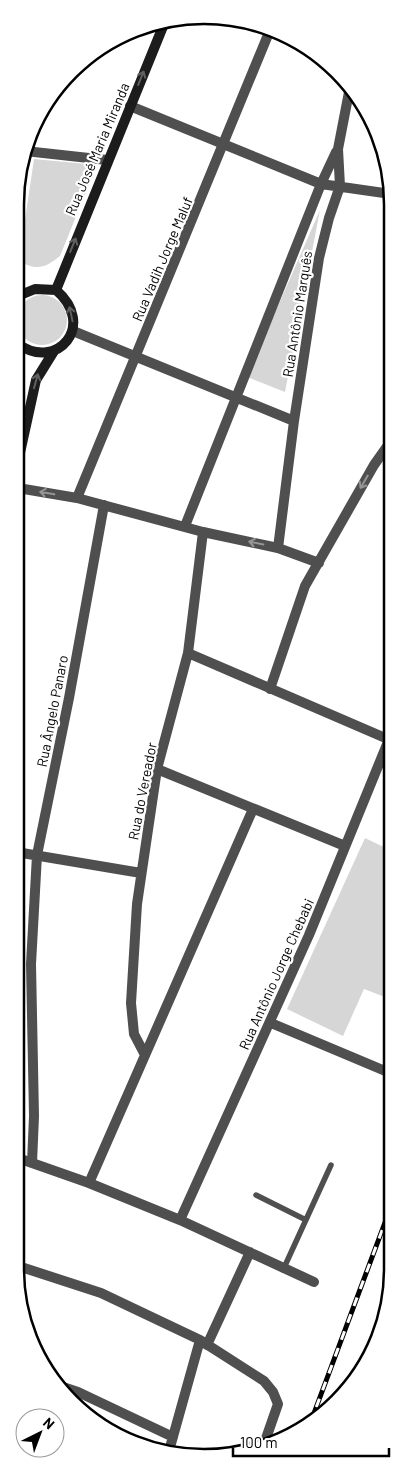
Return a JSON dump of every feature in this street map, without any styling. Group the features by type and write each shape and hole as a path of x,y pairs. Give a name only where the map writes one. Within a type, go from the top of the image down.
{"main road":[{"name":"Rua José Maria Miranda","path":"56,290 107,160 162,29"},
{"path":"24,294 35,289 56,290 72,309 73,331 68,339 54,351 36,380 24,435"},
{"path":"24,347 34,352 54,351"}],"street":[{"name":"Rua Vadih Jorge Maluf","path":"78,498 268,35"},
{"name":"Rua Antônio Marquês","path":"278,548 294,421 319,258 329,218 340,186 338,149 348,96"},
{"path":"130,106 321,184 384,193"},
{"path":"185,526 321,184 338,149"},
{"path":"31,152 107,160"},
{"path":"73,331 294,421"},
{"path":"270,689 305,586 374,465 384,451"},
{"path":"24,489 78,498 203,532 278,548 319,563"},
{"name":"Rua Ângelo Panaro","path":"32,1163 31,964 37,855 69,698 104,505"},
{"name":"Rua do Vereador","path":"145,1055 134,1034 131,1003 141,874 157,769 188,653 203,532"},
{"path":"188,653 384,736"},
{"name":"Rua Antônio Jorge Chebabi","path":"180,1220 271,1023 384,753"},
{"path":"157,769 345,846"},
{"path":"89,1183 253,808"},
{"path":"24,853 141,874"},
{"path":"271,1023 384,1070"},
{"path":"24,1160 89,1183 180,1220 250,1252 283,1270 314,1282"},
{"path":"171,1446 203,1342 250,1252"},
{"path":"24,1268 101,1293 203,1342 264,1382 273,1392 278,1404 266,1439"},
{"path":"69,1389 173,1437"}],"lane":[{"path":"283,1270 331,1165"},
{"path":"256,1195 306,1220"}],"shaded area":[{"path":"34,159 97,165 60,256 41,267 24,264 24,227"},
{"path":"320,210 285,392 247,377"},
{"path":"42,295 52,297 60,302 66,315 65,330 56,341 42,345 32,343 24,338 24,302 28,299"},
{"path":"365,838 384,847 384,997 364,989 343,1036 287,1009"}],"railway":[{"path":"315,1411 384,1225"}]}
